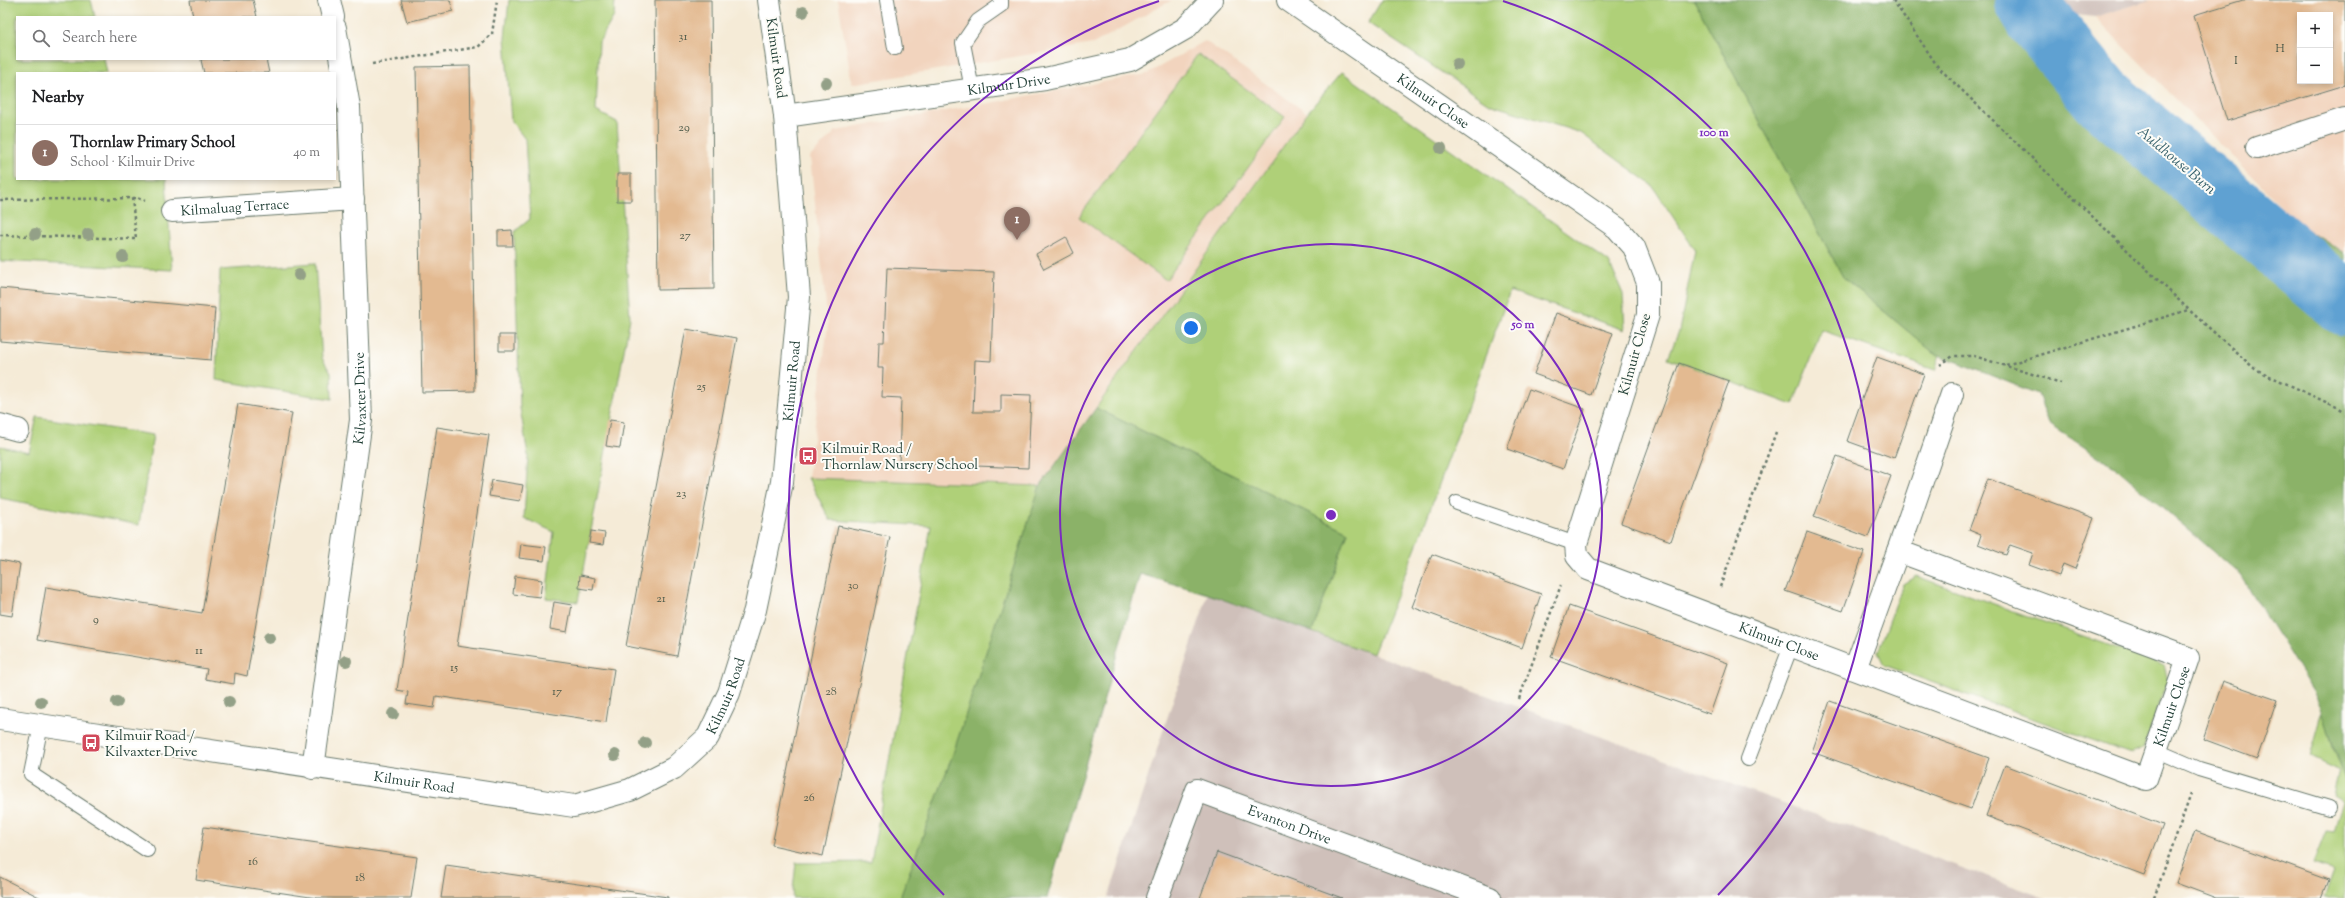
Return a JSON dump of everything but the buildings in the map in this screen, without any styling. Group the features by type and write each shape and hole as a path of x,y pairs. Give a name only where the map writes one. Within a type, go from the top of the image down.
{"street":[{"path":"329,0 333,16"},
{"name":"Kilmuir Road","path":"0,719 313,768 574,806 630,790 674,768 708,737 729,693 755,610 782,482 799,297 785,116 769,0"},
{"name":"Kilmuir Drive","path":"785,116 1045,79 1130,60 1186,28 1212,0"},
{"name":"Kilmuir Close","path":"1288,0 1617,228 1634,247 1648,283 1648,315 1578,552 1588,568 1710,616 2146,779 2157,751 2188,658 1898,551"},
{"name":"Kilvaxter Drive","path":"313,768 361,420 349,107 336,34"},
{"path":"2256,148 2345,119"},
{"name":"Kilmaluag Terrace","path":"172,211 352,199"},
{"path":"1855,669 1898,551 1952,394"},
{"name":"Evanton Drive","path":"1157,898 1197,790 1490,898"}],"lane":[{"path":"887,0 895,48"},
{"path":"972,89 963,43 978,21 1001,5 1001,0"},
{"path":"1457,503 1578,552"},
{"path":"1748,759 1791,646"},
{"path":"41,725 31,774 147,850"},
{"path":"2157,751 2200,769 2329,808"}],"path":[{"path":"342,68 443,54 478,47 492,34 497,0"},
{"path":"1893,0 1938,67 2189,310 2255,369 2345,411"},
{"path":"0,235 136,239 132,198"},
{"name":"Kilmaluag Terrace","path":"0,200 132,198 172,211"},
{"path":"2006,365 2189,310"},
{"path":"1952,394 1940,377 1940,365 1953,356 1974,356 2061,383"},
{"path":"1710,616 1776,432"},
{"path":"1519,699 1564,578 1578,552"},
{"path":"2154,898 2200,769"}],"shaded area":[{"path":"838,0 1172,0 1093,44 852,84"},
{"path":"2034,0 2150,0 2095,17 2040,11"},
{"path":"2150,0 2345,0 2345,275 2285,210 2095,17"},
{"path":"1205,41 1307,113 1040,486 808,478 828,324 810,157 836,131 1147,74"},
{"path":"1208,594 2045,898 1108,898"}],"green space":[{"path":"0,0 91,0 95,16 16,16 16,60 104,60 107,72 16,72 16,180 166,180 172,270 0,261"},
{"path":"509,0 615,0 614,16 599,42 596,111 617,122 630,318 578,602 546,598 554,532 524,518 528,455 520,408 514,232 530,219 525,139 511,121 505,37"},
{"path":"1382,0 1694,0 1843,277 1934,353 1940,355 1935,370 1821,330 1793,405 1668,358 1679,331 1695,250 1651,184 1581,133 1489,104 1368,23"},
{"path":"1694,0 2034,0 2040,11 2277,210 2345,254 2345,780 2320,705 2315,695 2241,575 2119,470 2049,424 2038,394 1934,353 1843,277"},
{"path":"1198,54 1285,117 1166,280 1079,217"},
{"path":"1342,72 1609,262 1623,294 1625,330 1510,291 1421,534 1373,654 1312,632 1348,532 1096,408 1307,113"},
{"path":"315,263 322,358 331,373 332,399 216,380 220,270"},
{"path":"1096,408 1348,532 1312,632 1208,594 1140,574 1047,898 900,898 953,754 1040,486"},
{"path":"37,417 153,435 139,525 0,498 0,446 29,452"},
{"path":"808,478 1040,486 953,754 900,898 792,898 796,863 871,862 931,526 830,520"},
{"path":"1916,576 2164,665 2168,681 2143,749 2131,754 1884,665 1878,652 1903,584"},
{"path":"2323,711 2335,755 2345,780 2345,898 2324,898 2334,871 2313,864 2326,831 2334,832 2343,801 2333,795 2339,771 2310,757"}],"waterway":[{"name":"Auldhouse Burn","path":"2027,0 2038,19 2102,97 2345,303"}],"place":[{"name":"Thornlaw Primary School","path":"1017,240"},
{"name":"Kilmuir Road / Thornlaw Nursery School","path":"808,456"},
{"name":"Kilmuir Road / Kilvaxter Drive","path":"91,743"}]}
